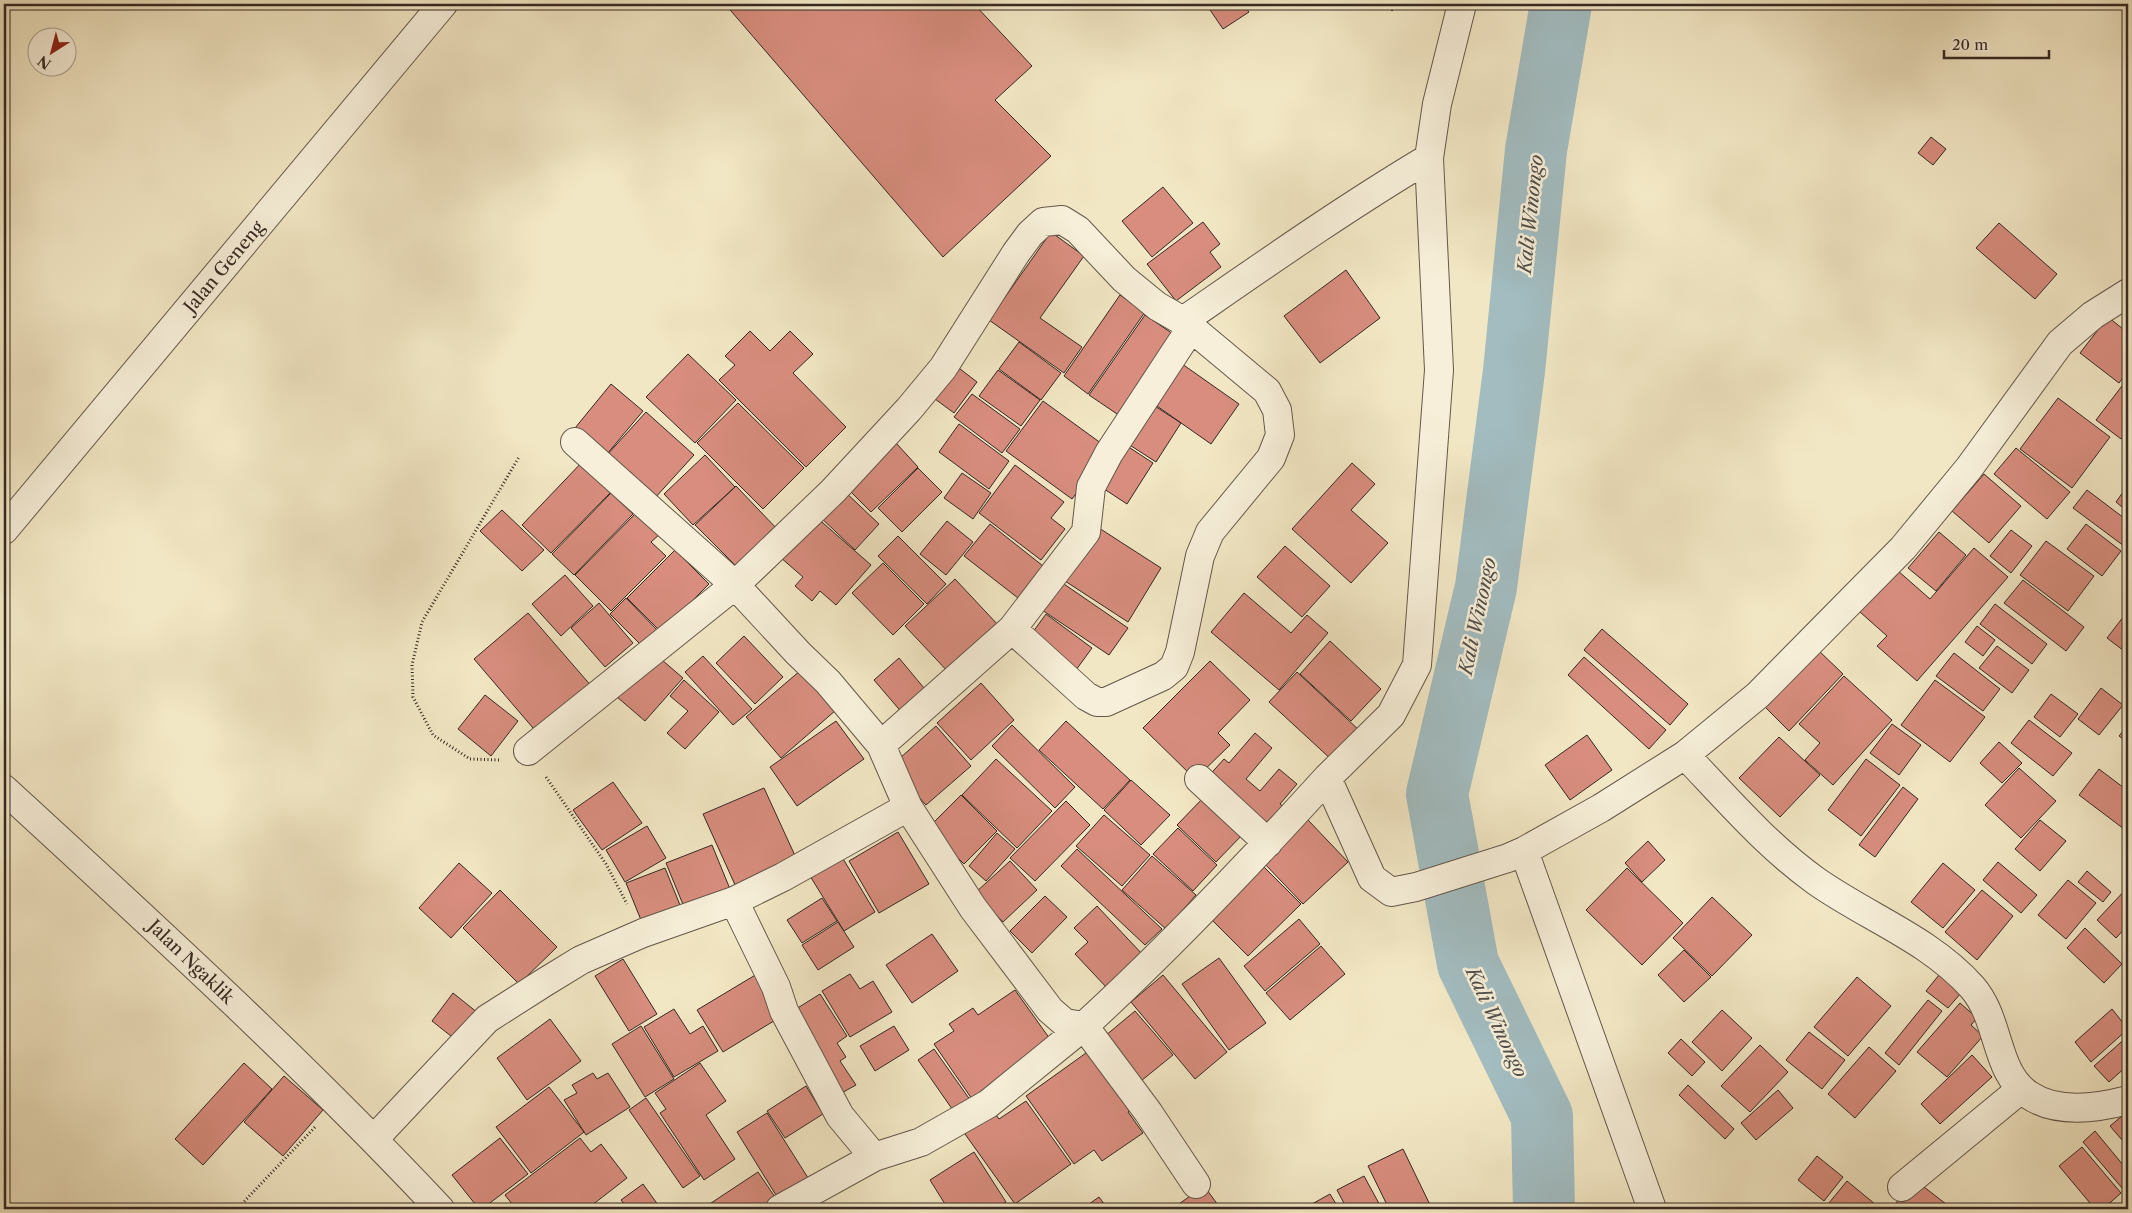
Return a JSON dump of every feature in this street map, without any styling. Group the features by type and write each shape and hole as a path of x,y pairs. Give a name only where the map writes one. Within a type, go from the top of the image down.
{"street":[{"name":"Jalan Geneng","path":"4,530 443,4"},
{"path":"780,1209 874,1157 921,1142 988,1104 1084,1026 1172,942 1268,843 1327,778 1391,715 1417,665 1439,370 1429,158 1437,104 1462,4"},
{"path":"881,745 1012,629 1086,532 1091,487 1109,453 1187,324 1271,260 1385,184 1429,158"},
{"path":"528,751 735,585 833,491 909,409 943,368 1030,234 1043,222 1062,220 1078,230 1124,279 1157,306 1187,324 1267,391 1277,410 1280,436 1271,458 1210,532 1200,556 1180,652 1174,667 1155,680 1106,702 1097,702 1086,696 1012,629"},
{"path":"1327,778 1372,878 1391,892 1416,887 1516,855 1600,808 1685,755 1758,695 1903,548 1969,468 2060,343 2093,315 2128,293"},
{"path":"575,442 735,585 798,653 828,682 881,745 908,807 973,908 1050,1010 1065,1023 1084,1026 1148,1112 1196,1184"},
{"path":"1685,755 1764,837 1814,880 1854,906 1892,925 1926,947 1972,987 1991,1017 2001,1056 2010,1076 2021,1089 2031,1096 2060,1106 2095,1106 2128,1100"},
{"path":"1199,779 1268,843"},
{"name":"Jalan Ngaklik","path":"4,789 181,951 374,1139 440,1209"},
{"path":"374,1139 487,1019 581,960 642,934 734,901 784,877 908,807"},
{"path":"1516,855 1652,1209"},
{"path":"734,901 776,988 784,1010 840,1116 874,1157"},
{"path":"1902,1187 2021,1089"}],"path":[{"path":"518,457 422,622 412,665 413,697 434,735 470,759 497,760 528,751 606,864 642,934"},
{"path":"237,1209 338,1104"}],"building":[{"path":"725,4 974,4 1032,66 995,100 1051,156 943,257"},
{"path":"1206,4 1243,4 1249,12 1223,29"},
{"path":"1386,4 1399,4 1392,11"},
{"path":"1931,137 1946,149 1933,165 1918,153"},
{"path":"1163,187 1193,223 1152,257 1122,221"},
{"path":"1203,222 1220,244 1210,252 1221,267 1176,301 1147,264"},
{"path":"1999,223 2057,274 2035,299 1976,248"},
{"path":"1051,232 1084,256 1040,318 1082,347 1064,373 989,320"},
{"path":"1346,270 1380,318 1320,363 1284,316"},
{"path":"1120,295 1145,312 1088,394 1064,376"},
{"path":"1145,315 1179,338 1123,418 1089,395"},
{"path":"2108,317 2128,333 2128,371 2119,383 2080,353"},
{"path":"750,331 770,351 790,331 813,354 793,373 846,427 806,467 719,380 735,365 725,356"},
{"path":"1019,342 1061,373 1041,400 999,369"},
{"path":"688,354 736,400 695,443 646,397"},
{"path":"1175,359 1239,404 1211,444 1147,399"},
{"path":"955,365 977,382 954,413 931,396"},
{"path":"998,370 1040,400 1021,426 979,396"},
{"path":"2128,378 2128,429 2121,439 2096,420"},
{"path":"611,384 643,411 607,454 575,428"},
{"path":"972,394 1020,429 1002,453 954,417"},
{"path":"2058,398 2110,437 2072,488 2020,449"},
{"path":"1043,401 1109,449 1072,499 1006,451"},
{"path":"1147,401 1181,423 1156,462 1122,440"},
{"path":"738,403 804,468 763,509 697,443"},
{"path":"646,412 694,455 654,499 606,456"},
{"path":"959,424 1009,461 989,489 939,452"},
{"path":"1121,442 1153,463 1127,504 1095,483"},
{"path":"896,443 918,467 871,512 848,489"},
{"path":"2016,448 2070,492 2047,519 1994,474"},
{"path":"705,455 735,487 693,525 664,494"},
{"path":"585,459 615,488 551,553 522,525"},
{"path":"1352,463 1375,484 1351,510 1388,543 1351,583 1292,529"},
{"path":"1015,465 1064,502 1051,518 1065,529 1041,560 979,513"},
{"path":"918,468 942,492 902,532 878,508"},
{"path":"962,473 991,493 973,519 944,498"},
{"path":"1984,474 2021,506 1989,543 1952,511"},
{"path":"2128,485 2128,512 2116,502"},
{"path":"736,486 778,530 738,568 695,525"},
{"path":"841,488 879,524 855,550 817,514"},
{"path":"2087,490 2128,521 2128,549 2073,508"},
{"path":"611,493 633,514 574,575 552,554"},
{"path":"502,510 544,550 522,571 480,531"},
{"path":"637,512 660,534 651,542 666,556 611,611 575,575"},
{"path":"815,516 871,565 836,605 820,591 812,601 795,586 803,577 780,557"},
{"path":"947,521 973,542 946,575 920,554"},
{"path":"990,524 1043,566 1018,598 964,556"},
{"path":"2086,524 2121,551 2102,576 2067,549"},
{"path":"1099,528 1161,568 1128,622 1065,581"},
{"path":"2011,530 2032,546 2011,573 1990,556"},
{"path":"1939,532 1966,555 1936,591 1908,568"},
{"path":"898,536 946,584 927,604 878,556"},
{"path":"2046,541 2094,576 2068,611 2020,575"},
{"path":"1285,546 1330,586 1302,617 1257,577"},
{"path":"1974,548 2008,577 1917,681 1877,646 1887,636 1860,612 1897,570 1930,599"},
{"path":"675,550 709,584 661,632 627,598"},
{"path":"883,563 924,604 893,635 852,593"},
{"path":"565,575 593,606 561,636 532,604"},
{"path":"955,579 999,626 950,674 905,626"},
{"path":"2023,580 2084,627 2066,651 2004,603"},
{"path":"1061,582 1128,628 1109,655 1042,610"},
{"path":"1244,593 1291,633 1307,615 1328,633 1279,690 1211,632"},
{"path":"626,598 660,633 645,649 610,614"},
{"path":"599,603 633,643 605,667 571,628"},
{"path":"1995,604 2047,644 2032,664 1980,624"},
{"path":"528,613 593,688 539,735 474,659"},
{"path":"2128,613 2128,654 2107,638"},
{"path":"1046,614 1092,648 1076,670 1030,636"},
{"path":"1977,626 1995,640 1983,656 1965,642"},
{"path":"1602,629 1688,704 1670,725 1584,650"},
{"path":"744,636 783,677 755,704 716,663"},
{"path":"1330,641 1381,689 1351,721 1300,674"},
{"path":"1997,646 2029,670 2012,693 1979,668"},
{"path":"1816,648 1843,674 1789,731 1762,704"},
{"path":"1954,653 2000,689 1983,711 1936,676"},
{"path":"655,654 683,678 645,721 617,697"},
{"path":"703,656 752,709 733,725 685,672"},
{"path":"1584,657 1666,730 1649,749 1568,675"},
{"path":"899,658 929,694 904,715 874,680"},
{"path":"1210,661 1250,700 1218,733 1230,745 1195,779 1143,728"},
{"path":"801,670 836,710 781,758 746,717"},
{"path":"1297,672 1361,732 1333,761 1269,702"},
{"path":"1844,676 1892,720 1833,785 1805,760 1820,743 1799,724"},
{"path":"684,680 719,712 685,749 667,733 688,711 670,696"},
{"path":"1935,680 1985,717 1950,762 1901,725"},
{"path":"981,683 1014,720 971,760 937,723"},
{"path":"2101,688 2123,705 2099,735 2078,719"},
{"path":"2051,694 2078,714 2060,737 2034,717"},
{"path":"485,695 518,721 491,756 458,729"},
{"path":"2029,720 2072,753 2053,776 2011,743"},
{"path":"836,721 864,759 797,806 770,767"},
{"path":"1066,721 1130,780 1103,809 1039,750"},
{"path":"1892,724 1921,745 1899,775 1870,753"},
{"path":"1012,725 1075,787 1055,808 992,746"},
{"path":"2128,725 2128,743 2119,736"},
{"path":"936,726 971,766 926,805 891,766"},
{"path":"1255,733 1272,748 1246,779 1260,791 1279,769 1297,784 1280,804 1284,807 1265,829 1206,779 1224,759 1229,763"},
{"path":"1587,735 1612,770 1570,800 1545,765"},
{"path":"1779,737 1820,775 1780,817 1739,778"},
{"path":"1999,742 2022,763 2002,783 1980,763"},
{"path":"996,759 1052,811 1017,848 962,795"},
{"path":"1866,759 1900,785 1861,836 1828,810"},
{"path":"2019,768 2056,801 2021,838 1985,805"},
{"path":"2099,769 2128,791 2128,824 2124,829 2079,795"},
{"path":"1131,780 1170,815 1141,845 1104,810"},
{"path":"613,782 642,823 602,850 573,810"},
{"path":"1903,787 1918,799 1875,857 1859,845"},
{"path":"764,788 797,860 736,887 703,814"},
{"path":"961,795 997,831 964,864 928,828"},
{"path":"1205,796 1244,833 1216,862 1177,825"},
{"path":"1066,801 1090,825 1035,881 1010,858"},
{"path":"1104,815 1150,855 1122,886 1076,846"},
{"path":"1308,820 1348,862 1303,904 1263,862"},
{"path":"2040,820 2066,841 2040,871 2015,849"},
{"path":"647,826 666,858 625,882 606,850"},
{"path":"1178,828 1217,865 1193,891 1153,854"},
{"path":"898,832 929,884 879,913 849,861"},
{"path":"997,833 1015,849 986,881 969,866"},
{"path":"1648,841 1665,860 1642,882 1625,863"},
{"path":"712,845 730,889 684,907 666,863"},
{"path":"1077,849 1162,929 1145,945 1061,866"},
{"path":"1152,856 1196,895 1166,929 1122,890"},
{"path":"842,857 875,912 844,931 810,876"},
{"path":"1010,861 1037,890 1003,922 975,893"},
{"path":"1998,862 2037,895 2021,913 1983,880"},
{"path":"459,863 492,893 451,938 419,908"},
{"path":"1943,863 1975,890 1943,928 1911,902"},
{"path":"1261,864 1301,904 1248,956 1208,916"},
{"path":"665,868 682,910 643,925 626,883"},
{"path":"1627,868 1683,923 1642,965 1586,910"},
{"path":"2087,871 2111,892 2103,902 2078,882"},
{"path":"2068,880 2096,903 2066,939 2038,915"},
{"path":"2128,887 2128,925 2116,938 2097,920"},
{"path":"500,890 557,947 519,984 463,928"},
{"path":"1982,890 2013,916 1977,960 1945,932"},
{"path":"1045,896 1067,917 1032,953 1010,931"},
{"path":"1712,897 1752,935 1712,976 1673,938"},
{"path":"822,898 837,921 802,943 787,920"},
{"path":"1097,906 1143,955 1108,989 1075,954 1088,942 1074,928"},
{"path":"1299,919 1320,944 1265,991 1244,966"},
{"path":"838,922 854,947 818,970 802,945"},
{"path":"2085,928 2122,964 2104,983 2067,948"},
{"path":"932,934 958,971 912,1003 886,965"},
{"path":"1321,946 1345,974 1290,1020 1266,993"},
{"path":"1684,950 1711,977 1684,1002 1658,975"},
{"path":"1219,958 1266,1023 1229,1050 1182,984"},
{"path":"623,959 657,1014 629,1031 595,976"},
{"path":"757,974 782,1016 723,1052 697,1010"},
{"path":"850,974 860,989 873,981 892,1012 850,1037 822,991"},
{"path":"1163,975 1227,1052 1195,1079 1131,1002"},
{"path":"1939,975 1961,993 1948,1008 1926,991"},
{"path":"1857,977 1891,1006 1848,1056 1814,1027"},
{"path":"1015,990 1055,1046 974,1102 934,1044 954,1031 949,1024 973,1008 978,1015"},
{"path":"453,993 483,1017 461,1044 432,1021"},
{"path":"820,994 847,1036 837,1043 846,1057 840,1061 856,1085 838,1095 788,1014"},
{"path":"1928,1000 1942,1011 1899,1065 1885,1053"},
{"path":"1960,1003 1977,1018 1971,1025 1983,1036 1947,1077 1917,1052"},
{"path":"674,1009 690,1034 703,1026 718,1051 674,1077 644,1027"},
{"path":"2112,1009 2128,1029 2091,1062 2075,1042"},
{"path":"1722,1010 1752,1038 1722,1071 1692,1042"},
{"path":"1135,1011 1173,1055 1136,1085 1099,1041"},
{"path":"550,1019 581,1061 527,1100 497,1058"},
{"path":"641,1026 674,1079 645,1097 612,1044"},
{"path":"894,1026 909,1050 875,1071 860,1046"},
{"path":"1809,1032 1845,1060 1822,1089 1786,1060"},
{"path":"2128,1036 2128,1065 2109,1082 2094,1066"},
{"path":"1681,1039 1705,1062 1692,1076 1668,1053"},
{"path":"1760,1045 1788,1072 1750,1112 1721,1086"},
{"path":"1869,1047 1896,1071 1855,1118 1828,1094"},
{"path":"1093,1048 1135,1107 1128,1112 1143,1133 1102,1161 1094,1150 1074,1164 1026,1096"},
{"path":"934,1049 973,1104 957,1116 918,1060"},
{"path":"1972,1055 1992,1077 1940,1124 1921,1104"},
{"path":"244,1063 272,1089 203,1165 175,1139"},
{"path":"700,1063 726,1101 706,1115 735,1159 704,1180 660,1113 666,1109 655,1093"},
{"path":"593,1073 597,1079 608,1073 630,1107 586,1135 564,1100 577,1093 572,1085"},
{"path":"284,1076 323,1110 283,1156 244,1122"},
{"path":"1688,1085 1734,1129 1725,1139 1679,1095"},
{"path":"806,1086 823,1114 785,1138 767,1111"},
{"path":"549,1087 584,1132 531,1173 496,1127"},
{"path":"1778,1090 1793,1108 1756,1140 1741,1123"},
{"path":"646,1098 700,1176 683,1188 629,1110"},
{"path":"1026,1101 1071,1164 1015,1204 960,1127 990,1107 999,1119"},
{"path":"2128,1111 2128,1147 2110,1126"},
{"path":"767,1113 810,1181 779,1200 737,1132"},
{"path":"2095,1131 2128,1171 2128,1183 2122,1188 2083,1142"},
{"path":"500,1138 528,1174 482,1209 479,1209 452,1175"},
{"path":"580,1138 591,1152 601,1144 627,1178 587,1209 516,1209 505,1195"},
{"path":"2082,1147 2121,1193 2103,1209 2095,1209 2059,1166"},
{"path":"1403,1149 1432,1209 1389,1209 1368,1166"},
{"path":"974,1152 1006,1202 995,1209 948,1209 930,1180"},
{"path":"1817,1156 1843,1177 1824,1201 1798,1180"},
{"path":"758,1172 777,1200 763,1209 702,1209"},
{"path":"1364,1176 1382,1209 1347,1209 1337,1190"},
{"path":"1915,1180 1946,1204 1942,1209 1891,1209"},
{"path":"1847,1181 1881,1209 1824,1209"},
{"path":"643,1184 661,1209 628,1209 621,1200"},
{"path":"1204,1186 1221,1209 1172,1209"},
{"path":"1330,1194 1339,1209 1303,1209"},
{"path":"1099,1197 1108,1209 1082,1209"}],"waterway":[{"name":"Kali Winongo","path":"1544,1209 1542,1116 1468,964 1437,794 1486,587 1514,371 1536,150 1561,4"}]}
